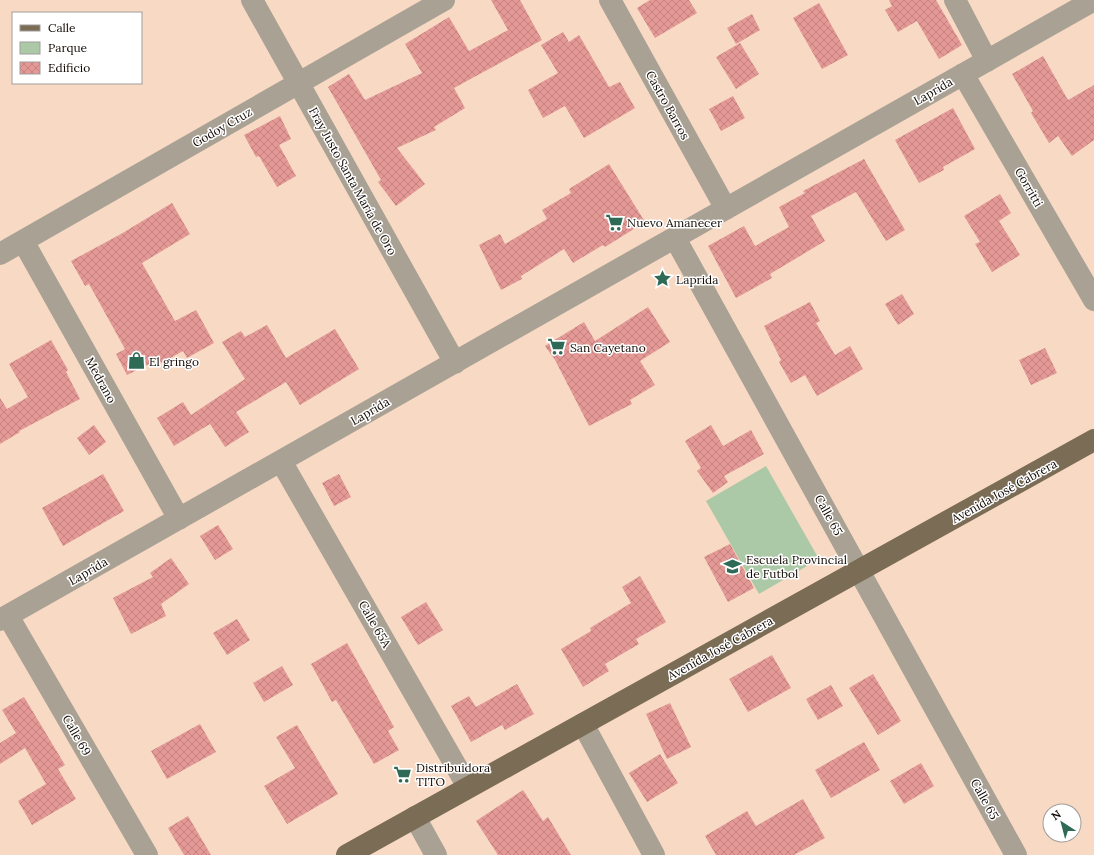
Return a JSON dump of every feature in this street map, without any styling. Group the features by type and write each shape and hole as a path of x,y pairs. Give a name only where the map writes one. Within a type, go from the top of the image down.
{"main road":[{"name":"Avenida José Cabrera","path":"347,855 1094,440"}],"street":[{"name":"Fray Justo Santa María de Oro","path":"252,0 455,363"},
{"name":"Godoy Cruz","path":"0,254 444,0"},
{"name":"Castro Barros","path":"610,0 726,209"},
{"path":"955,0 987,61"},
{"name":"Laprida","path":"4,618 1094,0"},
{"name":"Gorritti","path":"963,74 1094,300"},
{"name":"Calle 65","path":"675,238 860,570 1016,855"},
{"name":"Medrano","path":"23,241 179,519"},
{"name":"Calle 65A","path":"281,462 468,787"},
{"name":"Calle 69","path":"4,618 147,855"},
{"path":"583,724 654,855"},
{"path":"415,817 436,855"}],"green space":[{"path":"766,466 819,559 759,594 706,501"}],"building":[{"path":"491,0 520,0 542,40 454,88 465,108 434,127 436,130 397,148 425,184 396,206 378,182 381,180 328,87 349,74 365,100 422,73 405,44 449,17 469,51 508,30"},
{"path":"650,0 689,0 697,13 655,38 637,8"},
{"path":"889,0 936,0 962,45 939,59 917,21 898,32 885,10 892,6"},
{"path":"819,3 848,55 822,69 793,18"},
{"path":"752,14 760,30 736,44 727,28"},
{"path":"563,32 569,42 579,35 609,87 620,82 635,108 584,138 565,106 543,118 528,90 558,73 541,45"},
{"path":"740,43 759,74 736,89 716,57"},
{"path":"1043,56 1068,100 1094,85 1094,140 1072,156 1058,136 1049,143 1031,113 1033,111 1012,74"},
{"path":"733,96 745,118 721,131 709,109"},
{"path":"953,108 975,149 943,167 944,170 919,183 895,140"},
{"path":"280,116 291,139 279,145 296,176 277,187 259,156 256,157 244,135"},
{"path":"864,159 905,230 886,241 856,192 811,216 825,241 770,274 772,278 736,298 708,246 744,226 755,246 789,227 779,207 805,193 803,191"},
{"path":"609,164 645,222 605,247 603,245 573,263 564,249 521,276 522,279 501,290 479,245 500,234 505,244 547,219 542,210 571,193 569,189"},
{"path":"1000,194 1011,213 999,221 1020,255 992,272 975,244 980,242 964,216"},
{"path":"172,203 190,234 142,263 175,321 196,310 214,343 187,358 183,351 161,363 159,359 127,375 116,354 125,349 89,284 85,286 71,261 121,234"},
{"path":"902,294 914,314 898,325 885,304"},
{"path":"810,302 820,321 816,323 835,355 850,346 863,369 817,396 805,375 791,383 779,362 781,360 764,326"},
{"path":"648,307 670,342 640,361 655,385 630,400 632,404 589,426 555,360 545,346 584,322 595,341"},
{"path":"267,325 286,358 335,329 359,369 300,405 286,382 236,412 249,432 225,447 210,424 174,446 157,418 183,402 191,415 245,379 222,342 241,331 245,337"},
{"path":"51,340 68,370 66,372 80,399 19,431 20,432 0,444 0,398 7,409 28,397 9,364"},
{"path":"1045,348 1057,373 1031,385 1019,360"},
{"path":"94,425 106,442 89,455 77,438"},
{"path":"711,425 723,446 751,430 764,454 724,476 728,482 713,493 697,471 701,468 685,441"},
{"path":"103,474 124,511 63,546 42,508"},
{"path":"339,474 351,497 334,506 322,483"},
{"path":"218,525 233,549 215,560 200,536"},
{"path":"730,544 754,588 728,602 704,557"},
{"path":"171,558 189,584 161,604 166,616 131,634 113,598 153,577 150,573"},
{"path":"640,576 666,622 636,639 639,644 605,664 609,671 583,687 561,649 591,631 590,628 631,603 622,587"},
{"path":"426,602 443,630 418,645 401,617"},
{"path":"237,619 250,640 227,655 213,633"},
{"path":"347,643 394,727 388,731 399,750 374,764 336,700 332,702 311,664"},
{"path":"772,655 791,688 748,712 729,679"},
{"path":"282,666 293,685 264,702 253,683"},
{"path":"873,674 901,721 878,735 849,688"},
{"path":"517,684 534,714 505,730 502,725 471,742 451,706 469,696 476,707"},
{"path":"831,685 843,706 818,720 806,699"},
{"path":"24,697 65,765 58,769 76,799 32,825 18,801 46,784 25,748 0,764 0,743 16,733 2,710"},
{"path":"670,703 691,747 667,759 646,714"},
{"path":"200,724 216,752 167,779 151,751"},
{"path":"297,725 338,794 287,824 264,786 295,768 276,737"},
{"path":"864,742 880,770 831,798 815,770"},
{"path":"660,754 678,783 647,802 629,773"},
{"path":"921,763 934,786 904,804 890,781"},
{"path":"523,790 543,821 548,817 571,855 498,855 476,821"},
{"path":"803,799 825,838 794,855 716,855 705,836 747,811 756,826"},
{"path":"188,816 211,855 184,855 168,828"}],"place":[{"name":"Nuevo Amanecer","path":"614,222"},
{"name":"Laprida","path":"663,279"},
{"name":"San Cayetano","path":"557,347"},
{"name":"El gringo","path":"136,361"},
{"name":"Escuela Provincial de Futbol","path":"733,566"},
{"name":"Distribuidora TITO","path":"403,774"}]}
